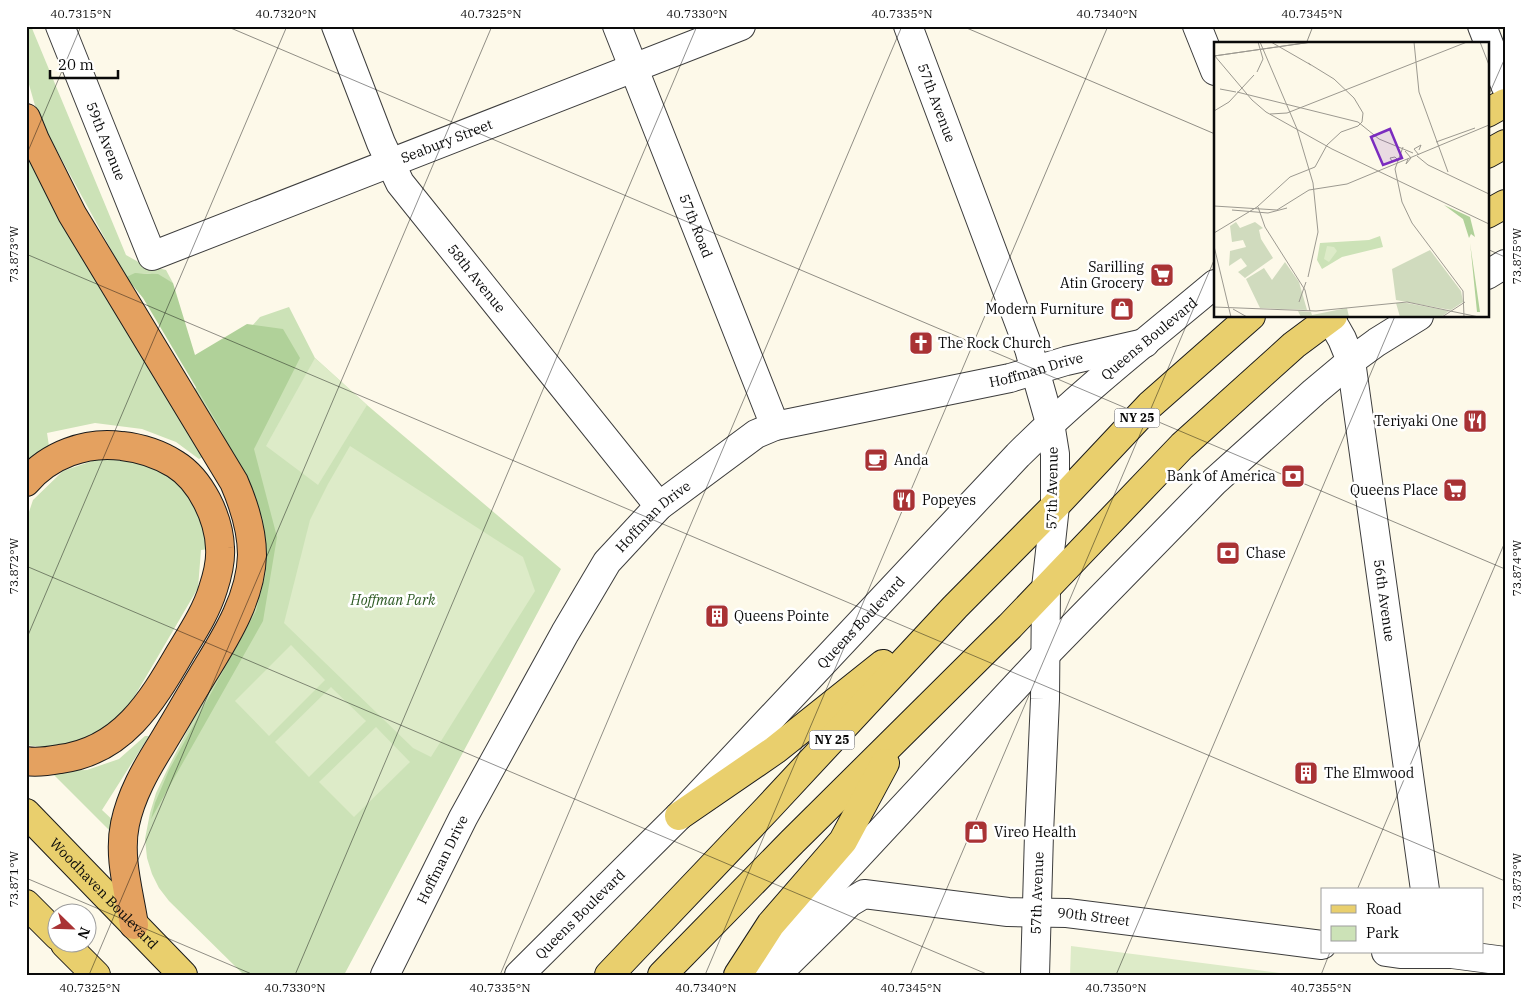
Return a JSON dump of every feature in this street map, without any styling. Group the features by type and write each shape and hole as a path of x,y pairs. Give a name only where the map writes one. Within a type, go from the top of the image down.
{"highway":[{"path":"26,118 39,149 72,214 234,482 242,502 251,539 252,557 249,576 244,596 236,615 224,640 144,774 131,803 122,842 134,925"},
{"path":"26,482 52,460 81,448 114,445 147,451 176,464 189,476 211,510 220,549 213,589 206,607 161,686 130,725 113,739 95,750 75,758 26,762"}],"main road":[{"path":"1488,112 1505,103"},
{"path":"1488,153 1505,144"},
{"path":"1488,213 1505,204"},
{"path":"1488,219 1505,214"},
{"name":"NY 25","path":"610,975 955,607 1150,404 1248,318"},
{"path":"662,975 792,842 1010,626 1182,446 1294,345 1330,318"},
{"path":"679,816 775,750 955,607"},
{"path":"738,975 771,924 842,840 898,738"},
{"name":"Woodhaven Boulevard","path":"26,813 183,975"},
{"path":"26,904 48,926"},
{"path":"75,954 96,975"}],"street":[{"name":"59th Avenue","path":"60,26 152,256"},
{"name":"58th Avenue","path":"336,26 390,163 400,183 658,506"},
{"name":"57th Road","path":"617,26 775,426"},
{"name":"Seabury Street","path":"152,256 741,26"},
{"name":"57th Avenue","path":"908,26 1036,369 1050,422 1055,454 1054,506 1046,588 1046,654 1034,975"},
{"path":"1197,26 1214,68"},
{"path":"1482,26 1505,85"},
{"path":"1488,100 1505,91"},
{"path":"1488,274 1505,264"},
{"name":"Queens Boulevard","path":"519,975 679,816 1050,422 1214,285"},
{"name":"56th Avenue","path":"1332,318 1350,361 1425,888"},
{"path":"747,975 1046,654 1215,481 1350,361 1416,318"},
{"name":"Hoffman Drive","path":"385,975 463,818 604,565 658,506 756,434 775,426 1010,378 1066,361 1145,343"},
{"name":"90th Street","path":"776,975 849,903 864,894 1008,912 1066,914 1321,944"},
{"path":"1400,954 1428,960 1452,954 1505,960"}],"green space":[{"path":"26,26 31,26 126,255 142,264 166,270 173,283 161,277 145,273 126,277 38,116 26,74"},
{"path":"26,148 204,456 199,459 176,442 142,429 95,423 47,433 49,446 26,463"},
{"path":"135,273 158,274 173,283 195,355 247,324 283,329 300,358 254,449 277,537 263,621 151,819 155,803 169,770 256,611 266,572 263,519 219,426 143,298 126,277"},
{"name":"Hoffman Park","path":"289,307 315,358 367,405 561,569 344,975 244,975 169,901 159,888 147,858 145,839 156,793 211,685 253,613 260,591 193,391 260,317"},
{"path":"315,358 367,405 318,485 266,446"},
{"path":"350,446 523,557 535,591 431,757 413,748 284,623 310,520"},
{"path":"104,457 142,458 175,474 203,511 209,549 201,550 198,588 123,716 92,740 50,748 26,745 26,521 33,500 63,471"},
{"path":"291,645 325,680 269,736 235,701"},
{"path":"331,687 366,721 309,777 275,742"},
{"path":"376,727 410,762 354,817 319,782"},
{"path":"145,736 149,736 102,810 118,825 117,838 50,771 87,770 119,759"},
{"path":"1071,946 1296,975 1070,975"}],"place":[{"name":"Sarilling Atin Grocery","path":"1162,275"},
{"name":"Modern Furniture","path":"1122,309"},
{"name":"The Rock Church","path":"921,343"},
{"name":"Teriyaki One","path":"1475,421"},
{"name":"Anda","path":"876,460"},
{"name":"Bank of America","path":"1293,476"},
{"name":"Queens Place","path":"1455,490"},
{"name":"Popeyes","path":"904,500"},
{"name":"Chase","path":"1228,553"},
{"name":"Queens Pointe","path":"717,616"},
{"name":"The Elmwood","path":"1306,773"},
{"name":"Vireo Health","path":"976,832"}]}
